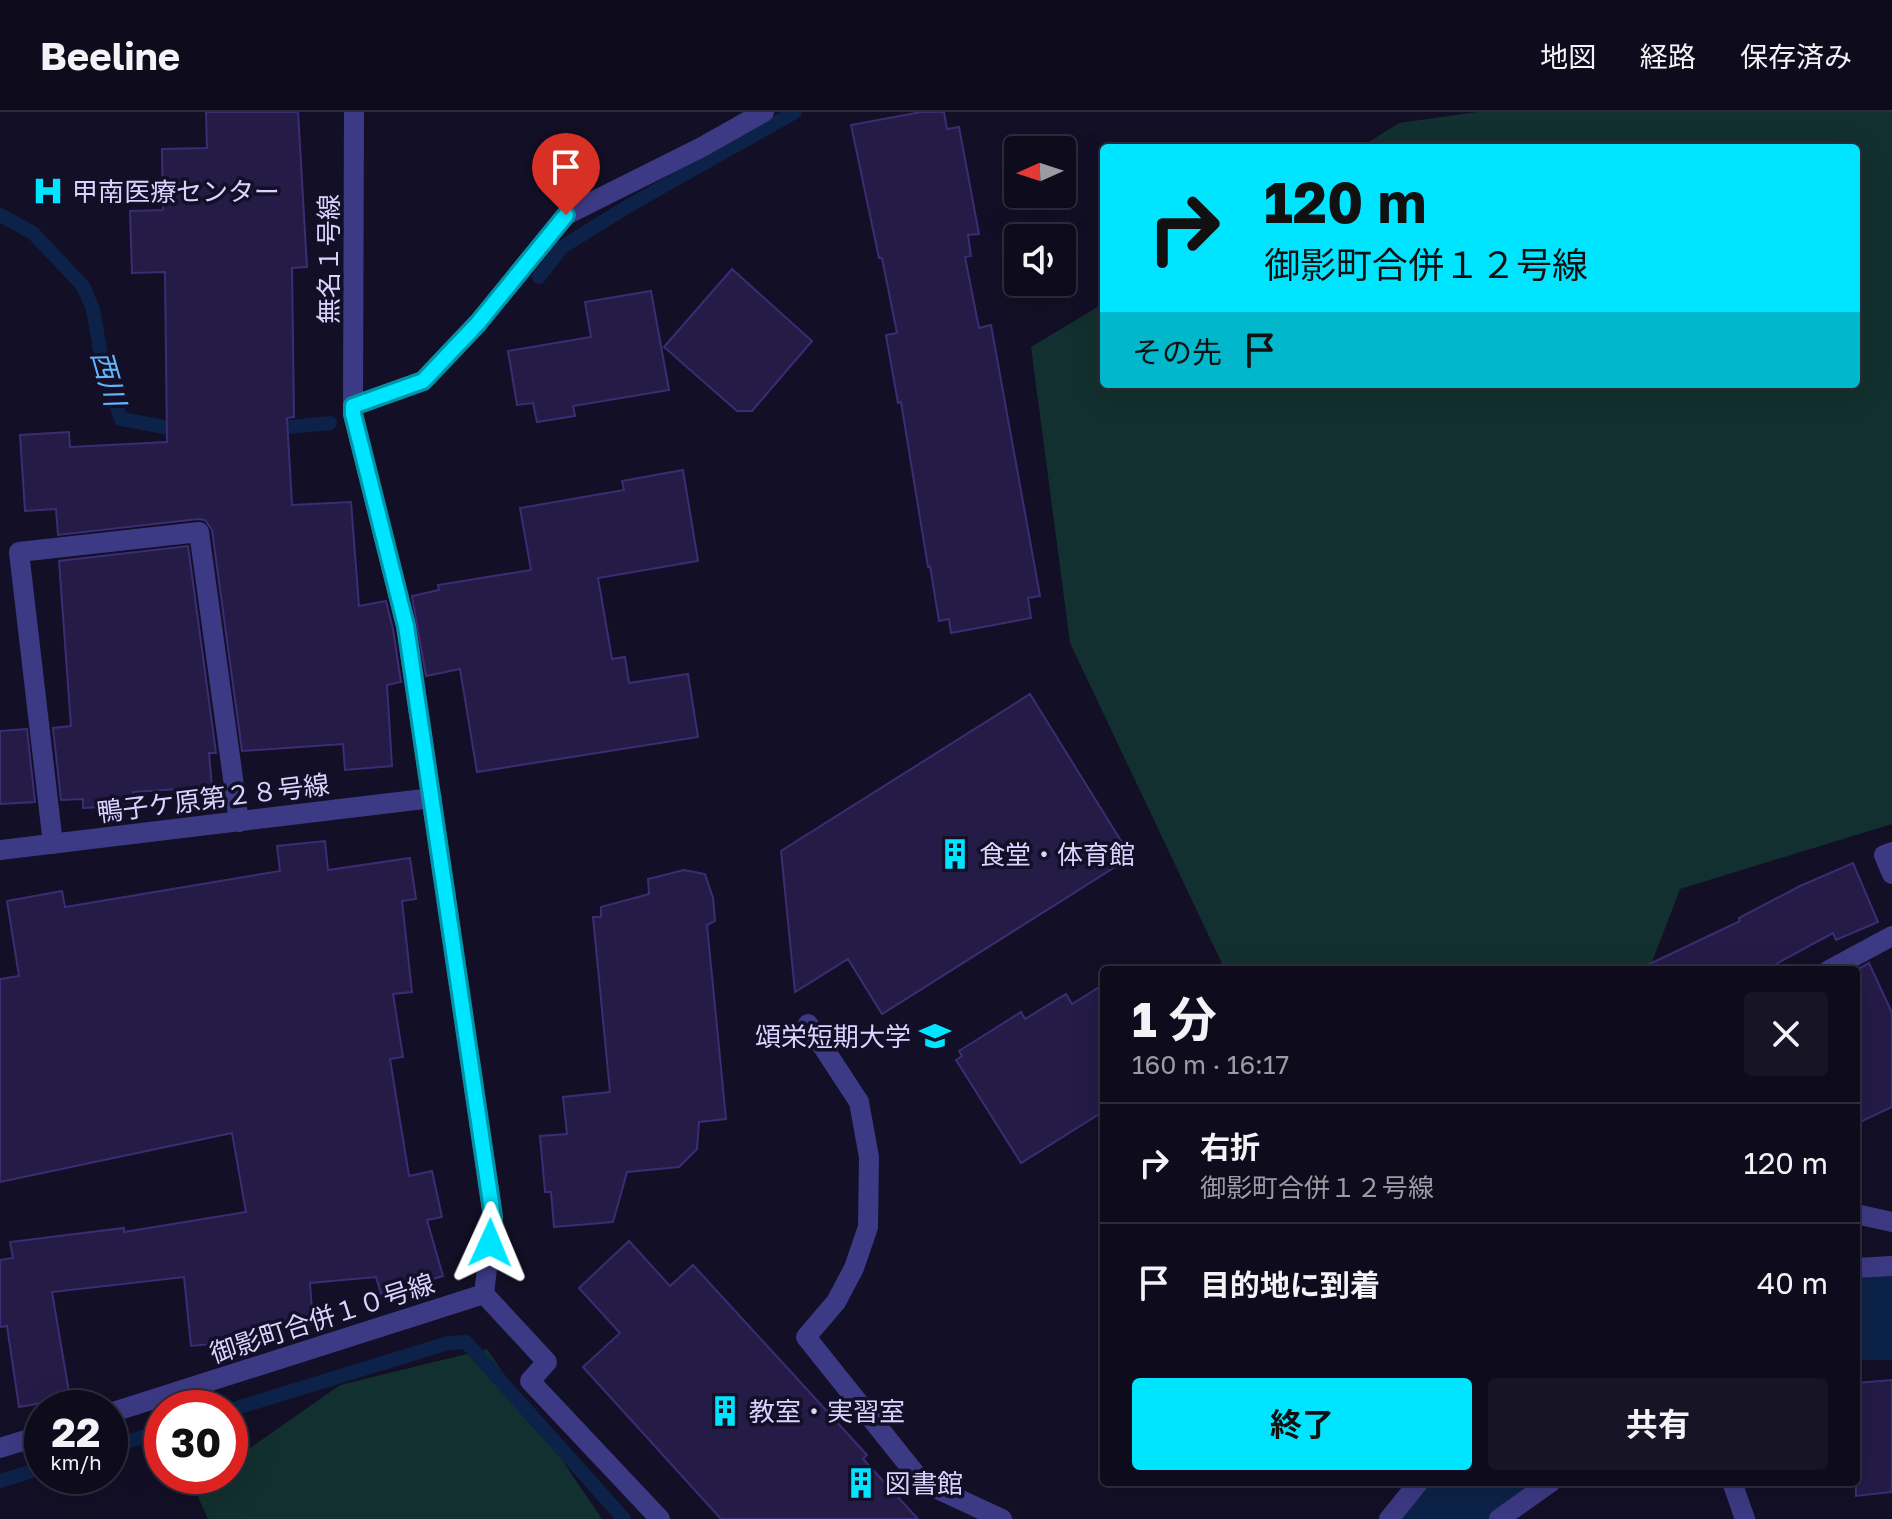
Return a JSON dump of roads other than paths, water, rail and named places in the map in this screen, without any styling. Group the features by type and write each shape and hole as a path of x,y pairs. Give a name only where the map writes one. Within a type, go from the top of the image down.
{"street":[{"name":"無名１号線","path":"354,112 353,414 406,626 432,798 493,1217 484,1294"},
{"path":"353,406 423,381 478,323 566,215 702,147 764,112"},
{"path":"53,844 19,552 199,532 239,822"},
{"name":"鴨子ケ原第２８号線","path":"0,850 432,798"},
{"path":"1836,966 1892,936"},
{"path":"808,1024 859,1102 869,1157 868,1227 854,1268 836,1302 806,1337 922,1482 1002,1519"},
{"path":"1860,1215 1892,1222"},
{"path":"1860,1268 1892,1266"},
{"path":"484,1294 547,1362 530,1381 660,1519"},
{"name":"御影町合併１０号線","path":"128,1407 484,1294"},
{"path":"0,1448 24,1441"},
{"path":"1389,1519 1416,1486"},
{"path":"1499,1519 1545,1486"},
{"path":"1733,1486 1745,1519"}],"waterway":[{"name":"西川","path":"539,277 562,247 795,112"},
{"name":"西川","path":"0,215 33,233 83,286 93,309 103,367 121,419 186,431"},
{"name":"西川","path":"270,429 330,423"},
{"path":"1860,1317 1892,1317"},
{"path":"248,1404 448,1343 466,1342 624,1519"},
{"path":"128,1441 144,1437"},
{"path":"0,1481 24,1474"},
{"path":"1438,1519 1479,1486"}],"place":[{"name":"甲南医療センター","path":"48,191"},
{"name":"食堂・体育館","path":"955,854"},
{"name":"頌栄短期大学","path":"935,1036"},
{"name":"教室・実習室","path":"725,1411"},
{"name":"図書館","path":"861,1483"}]}
